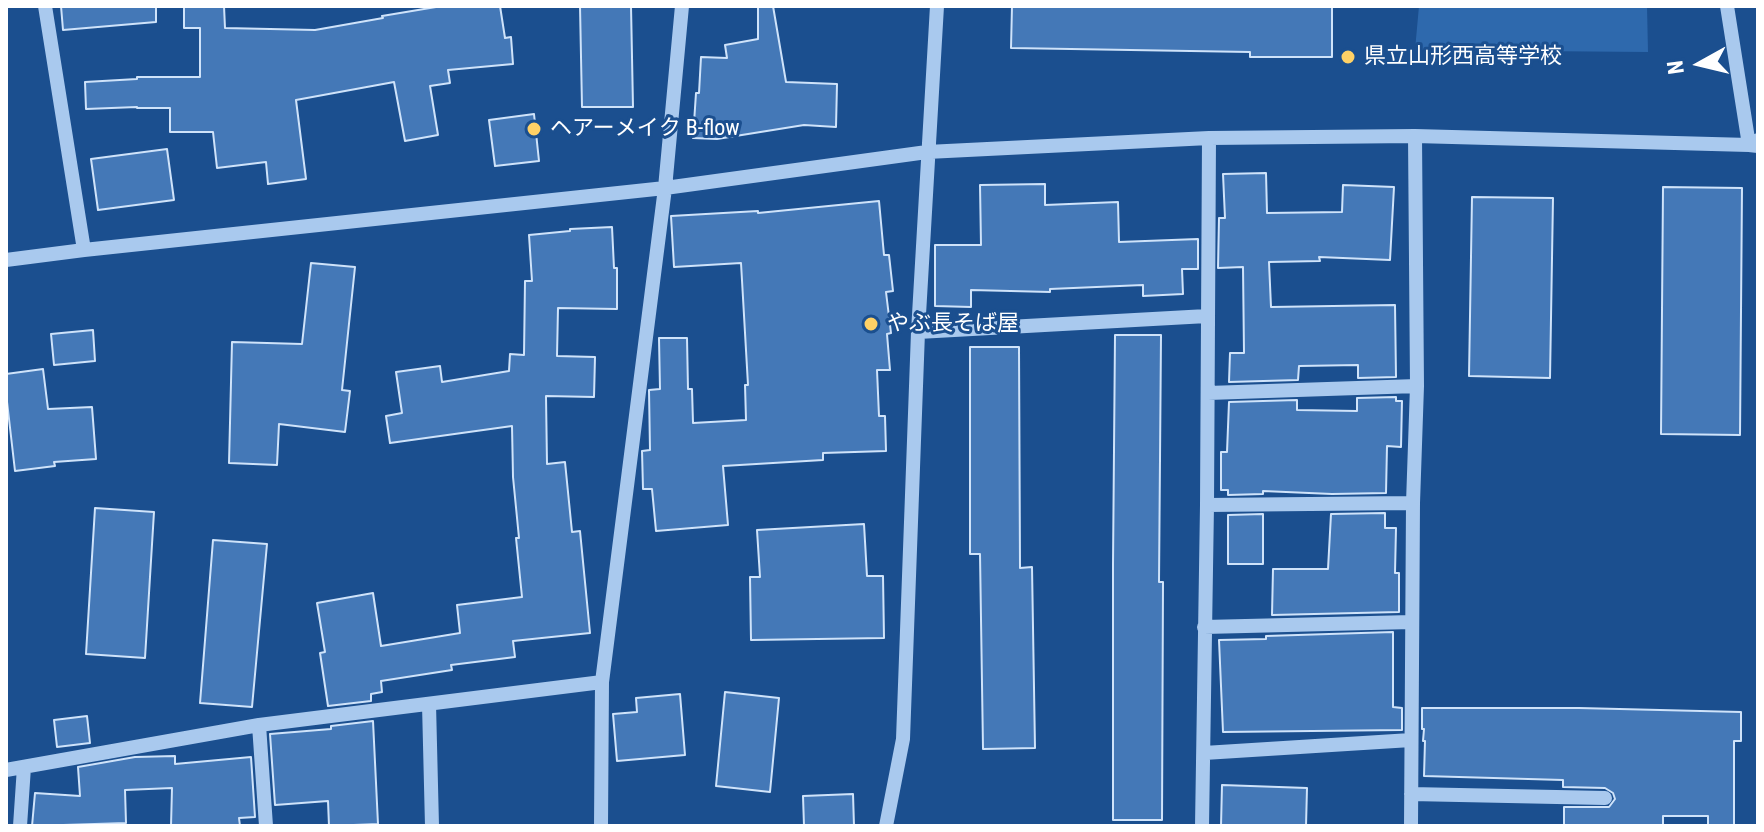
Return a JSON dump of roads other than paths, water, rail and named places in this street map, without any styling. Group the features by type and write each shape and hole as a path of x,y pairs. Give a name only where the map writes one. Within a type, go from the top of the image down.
{"street":[{"path":"45,6 84,250"},
{"path":"601,826 602,682 665,188 682,6"},
{"path":"886,826 903,739 918,332 937,6"},
{"path":"6,260 665,188 927,152 1209,138 1415,136 1755,144 1727,6"},
{"path":"1411,826 1413,503 1417,386 1415,136"},
{"path":"1202,826 1209,138"},
{"path":"918,332 1207,316"},
{"path":"1208,393 1417,386"},
{"path":"1207,505 1413,503"},
{"path":"1204,627 1412,622"},
{"path":"6,770 259,725 602,682"},
{"path":"429,704 432,826"},
{"path":"259,725 266,826"},
{"path":"1204,753 1411,740"},
{"path":"20,826 24,767"},
{"path":"1411,794 1605,798"}],"place":[{"name":"県立山形西高等学校","path":"1348,57"},
{"name":"ヘアーメイク B-flow","path":"534,129"},
{"name":"やぶ長そば屋","path":"871,324"}]}
